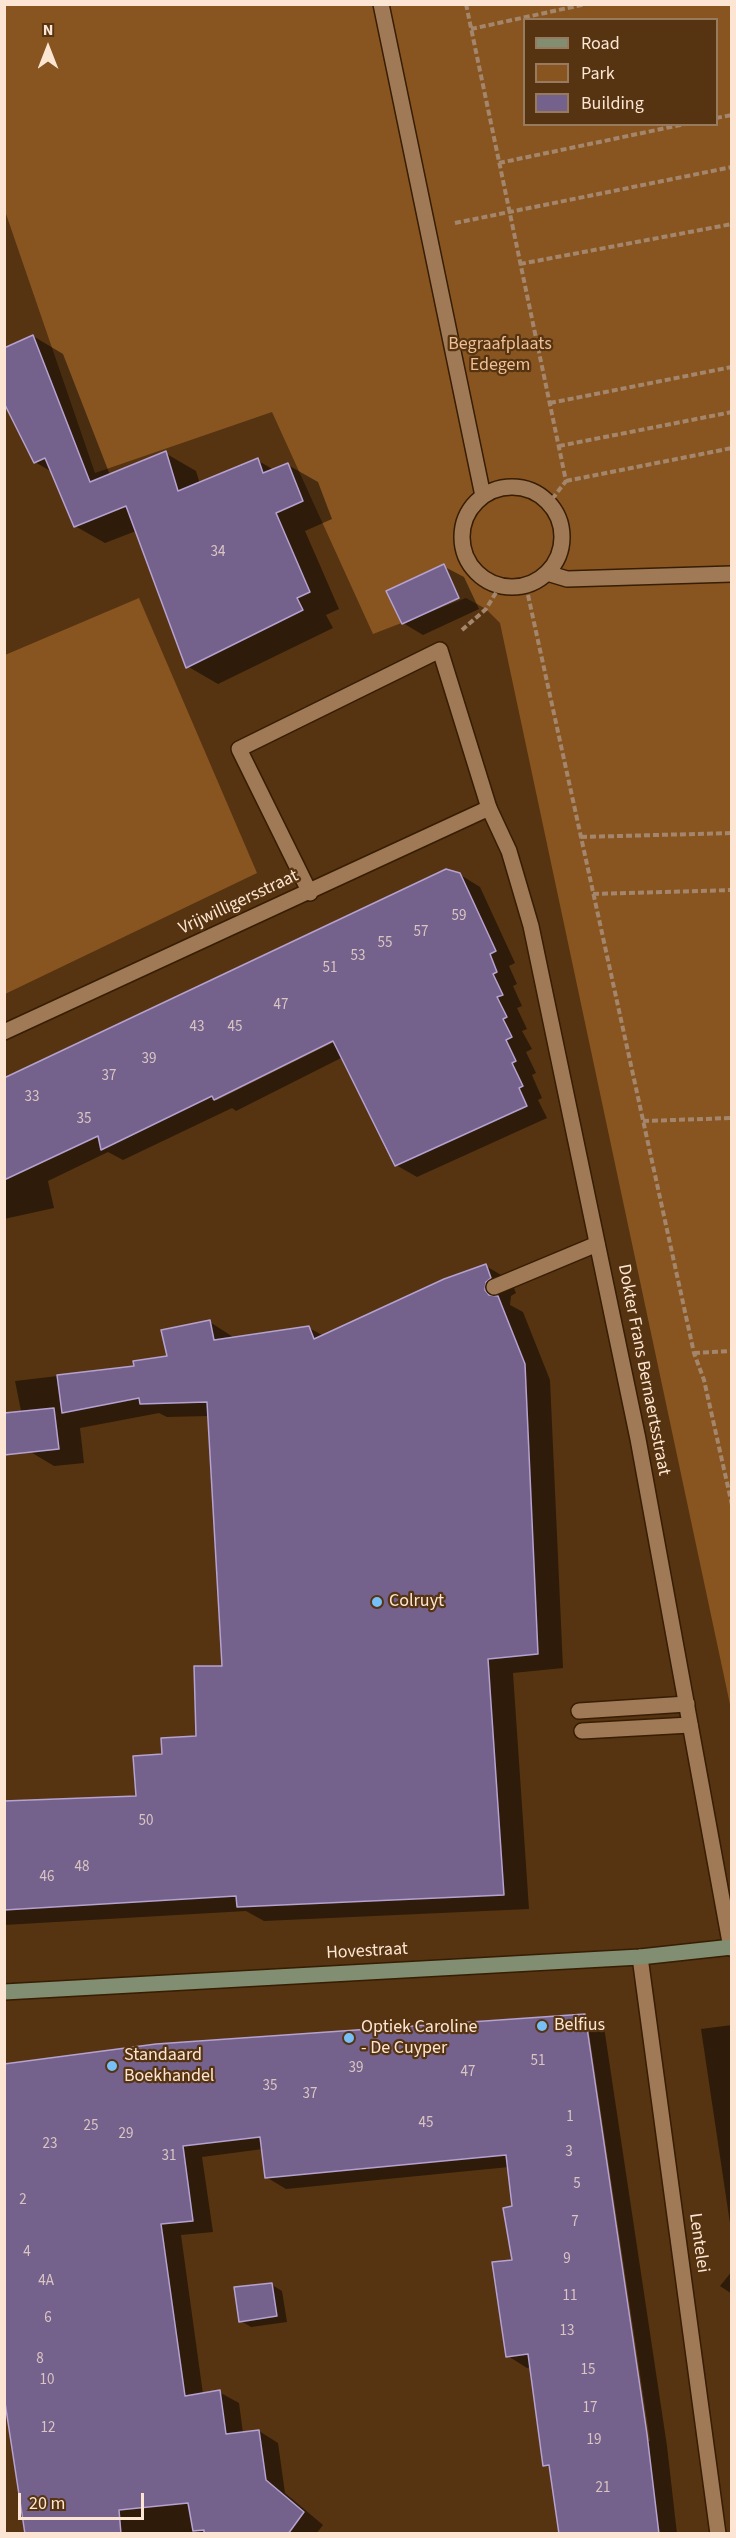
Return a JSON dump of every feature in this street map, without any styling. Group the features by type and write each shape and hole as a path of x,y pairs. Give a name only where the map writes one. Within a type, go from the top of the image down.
{"street":[{"path":"381,4 483,496"},
{"path":"513,487 529,489 555,510 562,527 562,543 557,560 547,573 517,587 500,586 485,579 472,567 464,553 462,536 464,521 472,507 483,496 497,489 513,487"},
{"path":"547,573 567,579 732,574"},
{"path":"310,893 239,749 440,650"},
{"name":"Dokter Frans Bernaertsstraat","path":"440,650 489,808 509,851 531,926 638,1439 731,1947"},
{"name":"Vrijwilligersstraat","path":"4,1032 310,893 489,808"},
{"path":"494,1287 597,1244"},
{"path":"579,1711 687,1704"},
{"path":"582,1731 690,1725"},
{"name":"Hovestraat","path":"4,1992 640,1957 731,1947"},
{"name":"Lentelei","path":"640,1957 718,2534"}],"path":[{"path":"466,4 566,481"},
{"path":"471,29 586,4"},
{"path":"499,163 675,126"},
{"path":"428,228 732,167"},
{"path":"520,264 732,224"},
{"path":"550,403 732,367"},
{"path":"559,446 732,412"},
{"path":"549,503 566,481 732,448"},
{"path":"526,584 694,1353 704,1380 732,1505"},
{"path":"440,650 486,609 500,586"},
{"path":"581,837 732,832"},
{"path":"593,894 732,890"},
{"path":"643,1121 732,1118"},
{"path":"694,1353 732,1351"}],"green space":[{"name":"Begraafplaats Edegem","path":"4,5 731,5 731,1709 500,623 486,609 466,598 373,634 272,412 95,473 5,211"},
{"path":"139,598 257,873 5,994 5,655"}],"building":[{"path":"33,335 90,482 166,451 178,491 258,458 263,473 288,463 303,501 276,513 310,592 297,598 303,610 186,668 126,506 74,527 45,458 34,463 4,403 4,348"},
{"path":"444,564 459,598 402,624 386,591"},
{"path":"446,869 460,873 496,951 490,954 497,972 493,974 503,995 497,997 507,1017 503,1019 512,1037 506,1040 516,1061 512,1063 523,1086 519,1088 527,1106 395,1166 333,1041 214,1100 212,1096 101,1150 98,1136 4,1180 4,1078"},
{"name":"Colruyt","path":"486,1264 491,1278 486,1282 485,1290 489,1295 498,1296 525,1364 538,1654 488,1659 504,1895 237,1907 236,1896 4,1910 4,1801 136,1796 133,1756 162,1754 161,1738 196,1736 194,1666 222,1666 207,1402 140,1404 139,1398 62,1413 57,1375 134,1366 133,1361 167,1356 161,1330 210,1320 214,1340 309,1326 314,1339 444,1279"},
{"path":"54,1408 59,1449 4,1455 4,1413"},
{"path":"585,2014 647,2434 659,2534 559,2534 549,2465 543,2466 528,2354 506,2357 492,2262 512,2260 503,2208 512,2206 506,2155 265,2178 260,2137 183,2146 193,2221 161,2224 185,2396 220,2390 226,2434 259,2430 266,2480 304,2512 288,2534 204,2534 204,2530 193,2531 188,2503 119,2510 121,2534 25,2534 4,2396 4,2064 156,2044"},
{"path":"272,2283 277,2316 239,2322 234,2287"}],"place":[{"name":"Colruyt","path":"377,1602"},
{"name":"Belfius","path":"542,2026"},
{"name":"Optiek Caroline - De Cuyper","path":"349,2038"},
{"name":"Standaard Boekhandel","path":"112,2066"}]}
